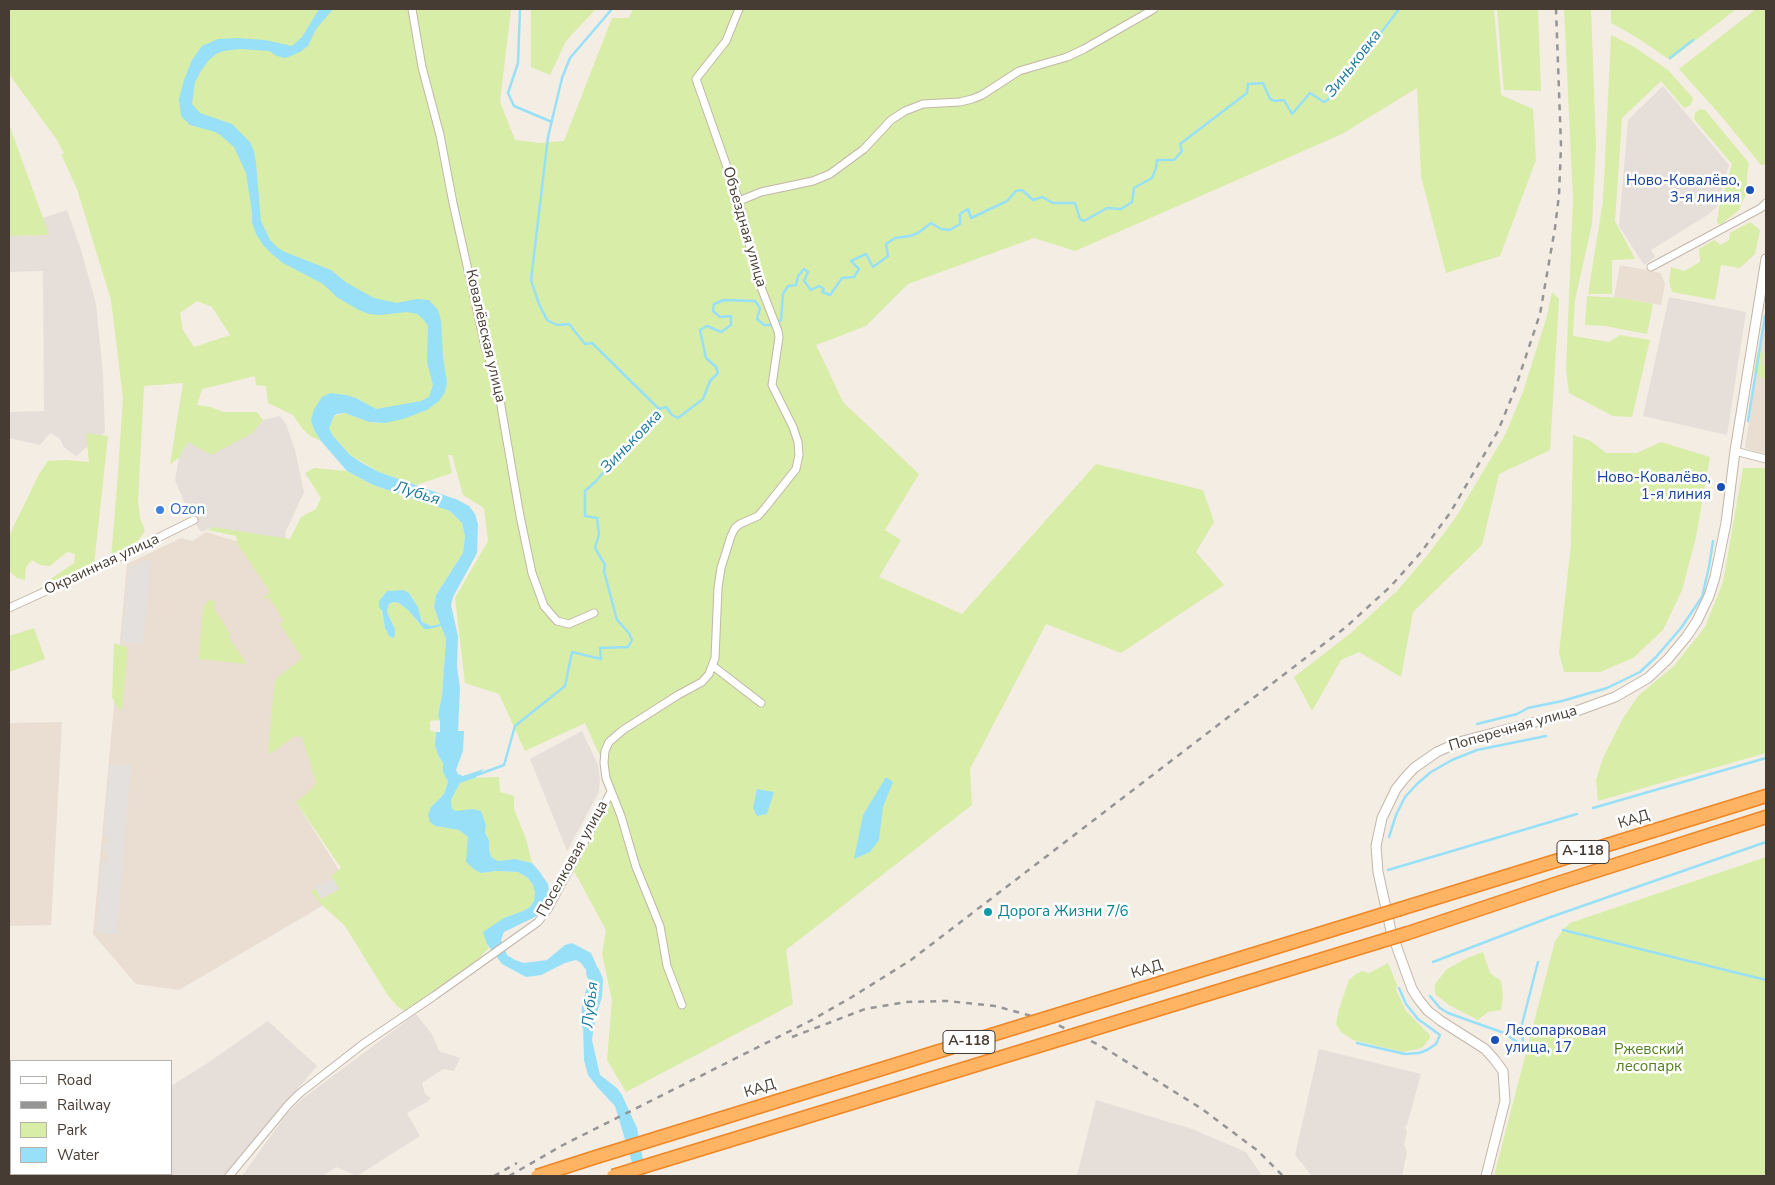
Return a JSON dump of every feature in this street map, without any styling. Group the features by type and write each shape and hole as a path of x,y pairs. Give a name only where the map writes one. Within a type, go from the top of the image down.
{"highway":[{"name":"КАД","path":"537,1176 596,1156 1766,796"},
{"name":"А-118","path":"613,1176 1408,933 1766,817"}],"street":[{"name":"Ковалёвская улица","path":"412,9 422,67 440,135 485,346 497,383 532,573 544,606 557,621 569,624 594,612"},
{"name":"Объездная улица","path":"713,666 716,646 718,588 721,568 731,536 735,528 758,516 765,508 796,469 799,455 798,442 793,427 772,384 779,337 778,331 757,277 739,200 696,79 726,41 739,9"},
{"path":"739,200 761,192 813,181 830,174 864,149 891,120 905,111 923,104 972,100 1019,71 1067,57 1154,9"},
{"path":"1651,267 1761,208 1766,203"},
{"name":"Поперечная улица","path":"1486,1176 1505,1101 1503,1071 1485,1049 1440,1021 1428,1011 1412,989 1391,931 1378,872 1376,846 1382,818 1396,789 1404,779 1414,768 1437,752 1459,742 1574,712 1604,702 1639,685 1668,659 1687,636 1697,621 1709,596 1715,577 1726,523 1735,451 1766,259"},
{"path":"1735,451 1766,459"},
{"name":"Окраинная улица","path":"9,608 194,520"},
{"path":"713,666 761,703"},
{"name":"Поселковая улица","path":"229,1176 300,1093 363,1044 538,922 548,908 610,792 604,762 609,742 623,730 702,682 713,666"},
{"path":"610,792 621,816 644,889 660,926 667,966 682,1005"}],"shaded area":[{"path":"1663,86 1729,165 1717,207 1706,216 1651,250 1655,257 1644,265 1619,226 1628,120"},
{"path":"67,210 81,250 96,304 103,374 105,432 76,456 64,447 59,438 50,433 40,445 9,438 9,412 44,411 43,271 9,272 9,236 48,235 43,218"},
{"path":"1620,265 1661,273 1665,284 1661,305 1614,297"},
{"path":"1669,297 1746,312 1727,435 1643,416"},
{"path":"1766,313 1766,454 1745,448"},
{"path":"280,416 286,424 295,450 304,492 286,531 285,540 213,527 201,532 188,511 175,480 179,458 188,442 253,433 263,420"},
{"path":"206,532 239,542 319,656 322,789 298,805 351,889 179,990 136,984 93,934 127,564 181,538 193,541"},
{"path":"144,560 151,561 143,644 122,642 129,565 139,566"},
{"path":"62,722 51,925 9,926 9,723"},
{"path":"582,731 598,765 599,792 567,851 530,759"},
{"path":"110,765 131,766 117,934 96,932 102,864 108,858 107,852 103,850 103,845 110,841 104,835"},
{"path":"333,878 339,889 321,899 315,888"},
{"path":"416,1014 432,1034 439,1051 460,1058 454,1071 443,1069 422,1083 425,1094 431,1098 407,1113 420,1136 357,1176 336,1167 323,1176 242,1176 285,1116 302,1099"},
{"path":"268,1021 317,1066 224,1176 158,1176 156,1175 172,1175 172,1085"},
{"path":"1319,1049 1421,1074 1407,1125 1405,1126 1407,1133 1404,1144 1407,1152 1402,1176 1312,1176 1295,1155"},
{"path":"1096,1100 1192,1129 1246,1152 1262,1176 1077,1176"}],"green space":[{"path":"9,9 511,9 500,102 515,140 540,143 564,141 612,18 629,18 633,9 1494,9 1501,95 1533,109 1536,160 1500,256 1446,273 1421,176 1417,88 1342,134 1075,251 1034,238 908,284 866,326 816,345 843,402 919,474 885,530 901,540 879,577 962,614 1096,464 1203,490 1214,522 1196,552 1224,585 1121,653 1046,624 970,769 972,805 786,950 793,1004 626,1092 607,1060 612,1000 602,954 606,930 574,871 616,792 585,723 525,751 499,694 465,683 455,598 488,541 484,508 463,495 452,455 448,455 452,473 416,485 379,472 350,455 333,436 329,428 334,416 345,413 369,422 378,423 372,407 356,398 314,430 321,441 310,436 293,415 268,403 266,386 256,385 255,376 202,389 197,405 224,412 257,412 263,420 253,433 211,455 188,442 179,458 170,464 183,383 144,386 138,501 140,518 145,531 135,545 111,559 123,398 111,300 77,189 61,154 64,154 57,140 9,74","holes":["197,301 212,307 230,335 194,347 183,330 180,313"]},
{"path":"531,9 596,9 566,41 550,75 531,67"},
{"path":"1497,9 1538,9 1541,91 1504,90"},
{"path":"1564,9 1591,9 1596,145 1592,224 1575,300 1573,336 1609,342 1620,335 1650,340 1632,417 1613,416 1569,393 1566,370 1573,199"},
{"path":"1611,9 1735,10 1670,60 1611,23"},
{"path":"1756,9 1766,9 1766,164 1761,165 1722,117 1679,69"},
{"path":"1611,35 1631,45 1668,70 1693,98 1691,105 1684,108 1661,81 1622,118 1615,221 1635,259 1612,260 1612,294 1588,294 1603,201"},
{"path":"1700,109 1705,110 1749,163 1747,192 1739,210 1720,225 1717,222 1719,208 1732,164 1694,119 1695,113"},
{"path":"9,124 43,218 49,235 9,236"},
{"path":"1750,222 1760,230 1755,254 1740,268 1721,265 1715,300 1672,292 1669,281 1671,267 1684,271 1700,262 1699,249 1714,240 1721,245 1729,240 1730,233"},
{"path":"1552,292 1559,299 1550,450 1499,474 1482,545 1413,612 1401,677 1359,652 1341,660 1312,711 1294,677 1351,633 1397,591 1427,556 1456,517 1505,435 1523,392 1547,316"},
{"path":"1587,296 1621,298 1653,304 1647,334 1605,326 1585,325"},
{"path":"1761,351 1764,354 1762,363 1766,368 1766,379 1763,379 1754,372 1757,352"},
{"path":"86,433 108,436 94,565 40,591 43,584 74,563 75,554 67,552 50,566 41,565 32,560 26,567 25,580 17,578 9,571 9,536 39,474 48,461 89,462"},
{"path":"1573,435 1591,441 1606,453 1637,453 1661,442 1710,457 1696,537 1682,590 1663,630 1633,658 1600,672 1564,672 1559,653 1571,544"},
{"path":"314,468 347,471 373,485 450,511 462,523 465,536 463,553 436,595 434,607 440,624 431,626 422,622 418,607 409,593 387,591 379,601 385,628 389,636 393,638 395,629 387,612 389,604 394,602 399,603 408,610 419,624 429,629 441,626 446,639 442,696 438,715 440,720 430,721 430,731 436,732 435,745 443,763 443,772 448,782 444,794 431,807 435,826 459,830 468,837 468,848 481,873 496,871 518,872 528,878 533,885 535,893 534,901 530,907 504,918 487,944 489,948 481,956 479,962 406,1012 397,1006 387,994 345,926 313,894 312,891 315,888 322,899 339,889 331,876 341,868 296,802 314,787 316,782 302,737 295,736 270,754 268,751 275,680 302,658 280,624 284,621 269,597 263,598 270,592 237,543 236,536 208,530 213,527 290,539 301,517 316,509 321,498 305,473"},
{"path":"1743,468 1766,468 1766,753 1598,801 1596,780 1603,758 1622,720 1638,696 1674,666 1705,627 1723,582"},
{"path":"209,600 215,601 214,608 231,635 228,636 247,664 199,659 203,608"},
{"path":"34,628 45,659 9,672 9,636"},
{"path":"114,643 128,648 122,710 117,707 112,697"},
{"path":"499,777 500,792 514,796 514,809 526,839 532,863 515,859 498,861 491,857 489,840 485,833 486,825 462,811 452,809 451,800 460,783 475,778"},
{"name":"Ржевский лесопарк","path":"1766,857 1766,1176 1494,1176 1555,941 1563,930 1570,923"},
{"path":"1483,952 1490,973 1501,981 1503,995 1501,1010 1488,1012 1478,1020 1449,1005 1435,994 1435,984 1447,969"},
{"path":"1388,963 1397,985 1396,990 1406,1011 1429,1034 1430,1038 1422,1048 1403,1052 1353,1040 1341,1032 1336,1024 1349,980 1356,974 1363,971 1369,973"},
{"path":"24,1175 158,1176 28,1176"}],"water":[{"path":"319,9 333,9 316,29 308,46 300,52 286,58 277,56 269,51 240,49 216,54 208,61 195,82 192,104 200,113 232,124 250,142 256,163 261,221 270,240 278,248 331,270 347,283 374,298 397,303 416,299 429,300 438,310 441,320 443,357 447,382 445,392 439,401 427,410 403,419 385,423 369,422 345,413 337,414 334,416 329,428 333,436 350,455 362,463 379,472 458,500 469,506 475,514 478,524 477,553 453,597 451,605 458,636 457,667 460,688 458,731 464,731 463,751 456,770 458,774 463,776 484,769 475,778 460,783 451,800 452,809 456,811 473,809 481,811 486,825 485,833 489,840 491,857 498,861 515,859 532,863 548,884 550,898 546,906 535,917 504,932 501,940 507,955 524,963 547,960 565,945 572,943 591,953 603,980 602,997 595,1018 592,1040 600,1075 617,1088 622,1095 637,1128 646,1176 636,1176 615,1106 588,1075 584,1060 583,1023 594,995 589,974 581,963 576,960 565,963 541,975 526,977 502,964 487,944 483,932 504,918 530,907 534,901 533,885 528,878 518,872 496,871 481,873 475,870 466,862 468,837 459,830 435,826 430,822 428,815 431,807 444,794 448,782 443,772 443,763 435,745 436,732 440,732 438,715 442,696 446,639 441,626 424,629 408,610 399,603 394,602 389,604 387,612 395,629 395,635 393,638 389,636 385,628 382,611 379,607 379,601 387,591 403,590 409,593 418,607 422,622 431,626 440,624 434,607 436,595 463,553 465,536 462,523 450,511 373,485 347,471 321,441 314,430 311,420 314,409 322,397 330,393 356,398 376,409 421,401 429,397 433,385 427,362 428,326 417,314 407,312 381,315 369,314 359,310 338,298 323,284 283,263 273,255 256,234 252,222 246,173 234,147 219,134 190,125 181,116 179,99 184,80 192,60 202,46 218,39 238,38 265,40 292,46 302,37"},
{"path":"886,777 893,782 883,807 879,840 870,852 854,859 863,815"},
{"path":"757,789 774,792 767,814 757,816 753,808"}],"waterway":[{"path":"520,9 518,63 508,93 514,106 552,122"},
{"path":"612,9 570,58 562,78 548,137 531,280 547,320 557,325 569,324 585,344 592,343 659,409"},
{"name":"Зиньковка","path":"477,775 504,765 515,726 565,686 572,652 601,659 600,648 628,647 632,640 629,633 617,620 604,571 605,565 595,548 599,534 597,518 585,516 585,491 659,409 666,407 672,415 678,418 703,399 710,381 718,373 716,367 706,358 700,330 707,326 721,332 731,325 731,316 720,317 713,311 714,304 724,300 755,301 760,308 757,319 764,325 774,325 781,320 783,294 788,286 796,285 798,276 804,269 808,272 804,281 811,290 819,286 824,289 822,292 830,295 842,278 854,277 859,269 851,261 866,254 873,267 888,256 886,244 895,238 918,233 931,223 941,229 950,230 960,224 960,214 968,209 971,218 1007,201 1016,191 1022,190 1033,200 1042,197 1053,203 1075,203 1080,219 1084,221 1107,208 1121,209 1132,202 1134,188 1152,178 1157,160 1174,160 1182,151 1180,144 1247,93 1248,84 1263,83 1270,99 1275,101 1284,100 1292,114 1310,93 1324,102 1329,99 1329,91 1380,34 1399,9"},
{"path":"1670,58 1693,40"},
{"path":"1748,421 1765,316"},
{"path":"1477,724 1517,714 1528,708 1562,701 1607,688 1640,672 1681,628 1702,597 1713,541"},
{"path":"1389,837 1396,815 1405,797 1431,772 1452,760 1477,750 1546,736"},
{"path":"1593,808 1766,758"},
{"path":"1388,870 1577,814"},
{"path":"1433,962 1548,918 1766,842"},
{"path":"1563,930 1766,980"},
{"path":"1430,996 1440,1008 1448,1013 1504,1033 1520,1044 1523,1041 1521,1028 1538,962"},
{"name":"Лубья","path":"588,1023 589,1007 596,980 593,973"},
{"path":"1357,1043 1405,1054 1419,1053 1436,1044 1440,1035 1418,1019 1406,1004 1399,988"}],"railway":[{"path":"509,1176 563,1145 810,1021 911,960 1346,627 1391,586 1422,551 1450,513 1498,431 1515,389 1540,314 1559,195 1561,146 1556,9"},
{"path":"792,1037 865,1009 906,1002 947,1001 995,1006 1050,1021 1103,1047 1202,1109 1258,1151 1283,1176"},
{"path":"494,1176 517,1163"}],"place":[{"name":"Ново-Ковалёво, 3-я линия","path":"1750,190"},
{"name":"Ново-Ковалёво, 1-я линия","path":"1721,487"},
{"name":"Ozon","path":"160,510"},
{"name":"Дорога Жизни 7/6","path":"988,912"},
{"name":"Лесопарковая улица, 17","path":"1495,1040"}]}
